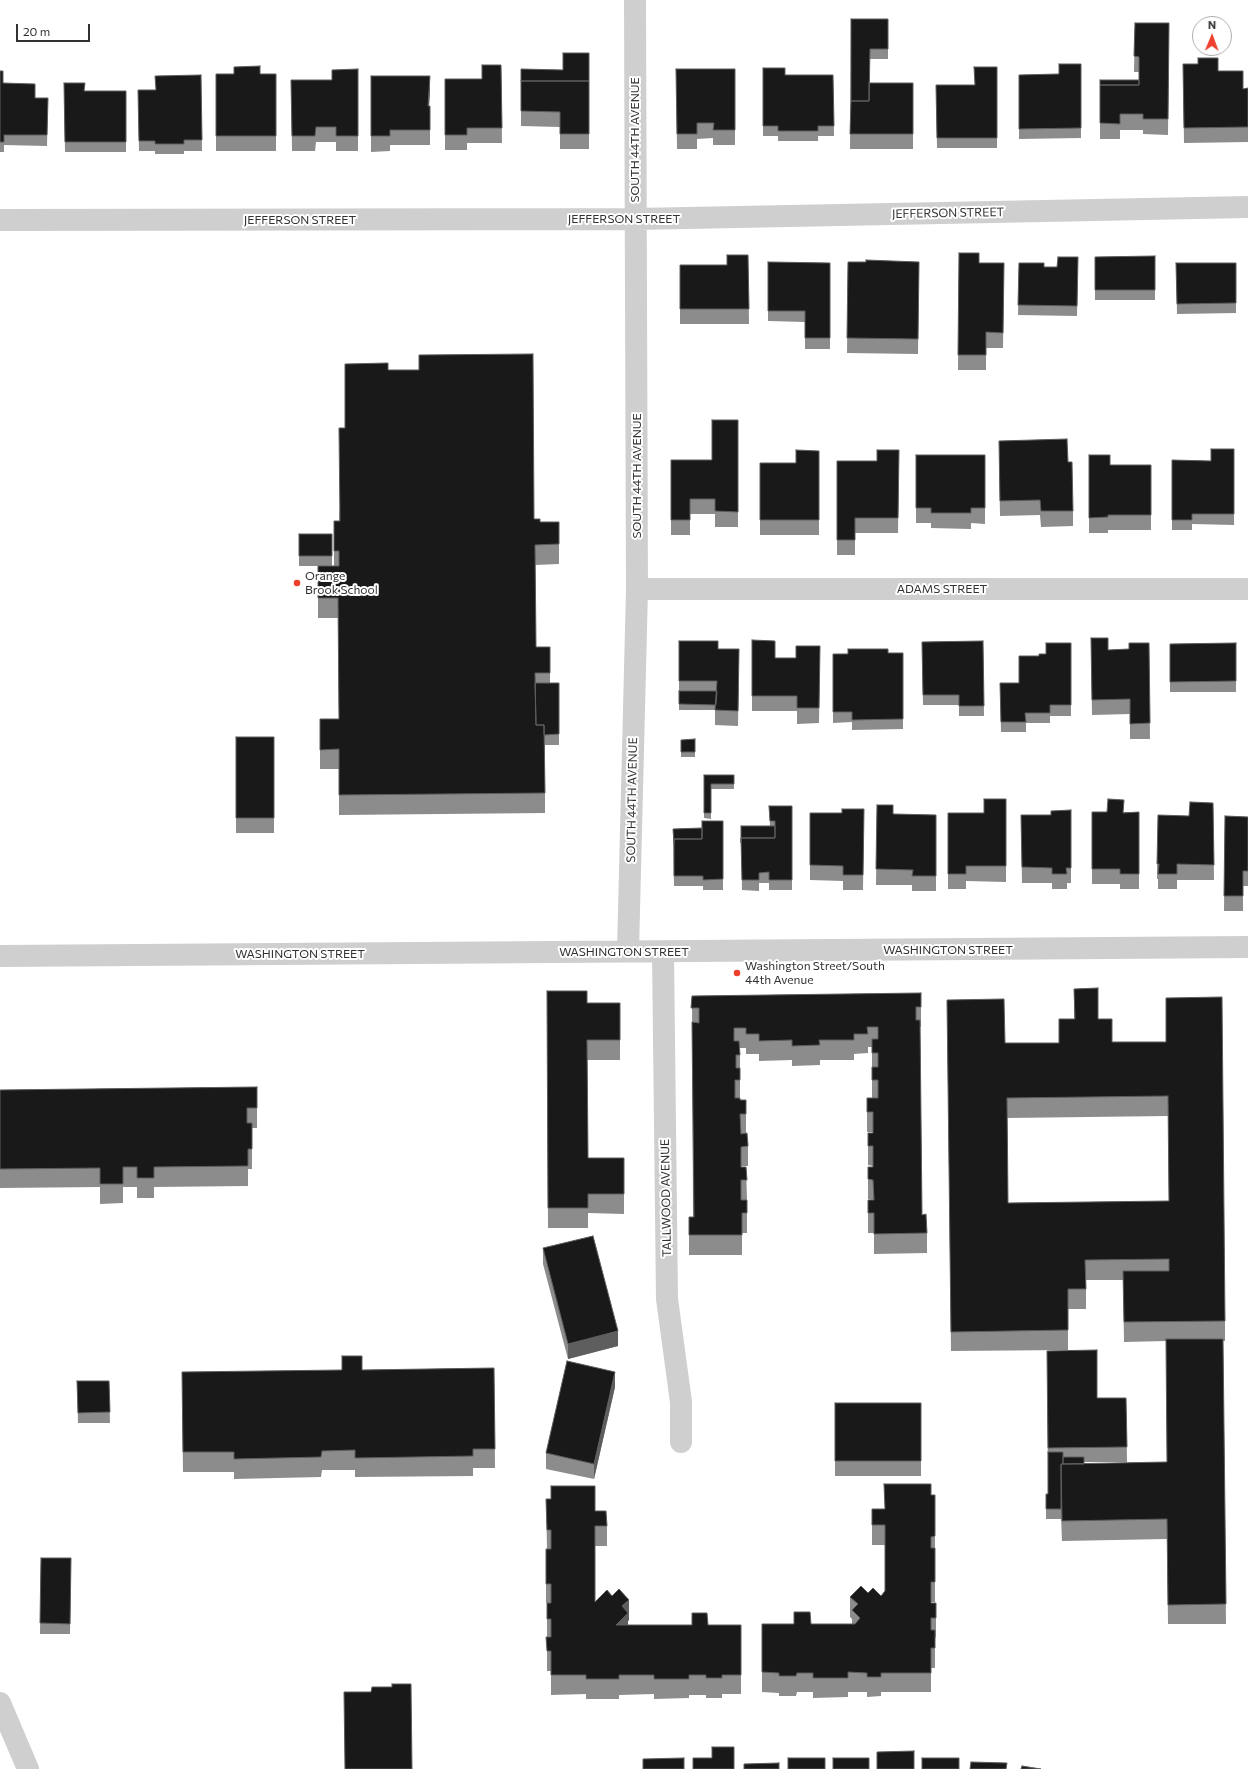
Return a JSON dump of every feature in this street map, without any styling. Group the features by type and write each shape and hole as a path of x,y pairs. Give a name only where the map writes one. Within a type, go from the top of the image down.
{"street":[{"name":"SOUTH 44TH AVENUE","path":"628,952 637,589 635,0"},
{"name":"JEFFERSON STREET","path":"0,220 636,219 1248,207"},
{"name":"ADAMS STREET","path":"637,589 1248,589"},
{"name":"WASHINGTON STREET","path":"0,956 1248,947"},
{"name":"TALLWOOD AVENUE","path":"663,952 667,1299 681,1402 681,1442"},
{"path":"0,1703 28,1769"}],"building":[{"path":"851,19 888,19 888,49 870,49 869,101 851,101"},
{"path":"1135,23 1169,23 1168,119 1143,119 1143,114 1120,114 1120,124 1100,123 1100,85 1139,85 1139,57 1134,56"},
{"path":"563,53 589,53 589,81 521,81 521,69 563,70"},
{"path":"1198,58 1218,58 1218,71 1243,71 1243,89 1248,88 1248,127 1184,128 1183,64 1198,64"},
{"path":"1059,64 1081,64 1081,128 1019,129 1019,75 1059,74"},
{"path":"482,65 501,65 502,128 467,128 467,135 445,135 445,79 482,79"},
{"path":"260,66 260,74 276,74 276,136 216,136 216,74 234,74 234,67"},
{"path":"974,67 997,67 997,138 937,138 936,85 975,85"},
{"path":"763,68 785,68 785,75 833,75 834,126 818,126 818,131 778,131 778,126 763,126"},
{"path":"358,69 358,136 336,136 336,127 316,127 315,136 292,136 291,80 332,80 332,70"},
{"path":"676,69 735,69 735,130 713,130 714,123 697,123 697,134 677,134"},
{"path":"0,71 3,71 3,83 35,84 35,98 48,98 47,135 4,135 4,142 0,142"},
{"path":"201,75 202,140 184,140 184,144 155,144 155,141 139,141 138,90 156,90 155,76"},
{"path":"371,76 430,76 428,106 430,106 430,130 390,130 390,136 371,136"},
{"path":"1100,80 1139,80 1139,85 1100,85"},
{"path":"521,81 589,81 589,134 560,134 560,112 521,111"},
{"path":"64,83 85,83 84,91 126,91 126,142 65,142"},
{"path":"869,83 913,83 913,134 850,134 851,101 869,101"},
{"path":"959,253 979,253 979,263 1004,263 1003,333 986,332 986,355 958,355"},
{"path":"727,255 748,255 749,309 680,309 680,265 727,265"},
{"path":"1155,256 1155,290 1095,290 1095,257"},
{"path":"1058,257 1078,257 1077,306 1018,305 1019,263 1044,263 1044,267 1057,267"},
{"path":"866,260 919,262 918,339 847,338 848,262 866,262"},
{"path":"768,262 830,263 830,338 805,338 805,311 768,311"},
{"path":"1176,263 1236,263 1236,303 1177,304"},
{"path":"533,354 534,519 540,519 540,522 559,522 559,544 535,545 536,647 550,647 550,673 535,673 536,725 544,725 545,793 339,795 339,749 320,750 320,719 339,719 338,598 318,598 318,566 339,566 339,551 334,551 334,521 340,521 339,428 345,428 345,364 388,363 388,370 419,370 419,355"},
{"path":"712,420 738,420 738,512 715,511 715,499 690,499 690,520 671,520 671,460 712,460"},
{"path":"1067,439 1068,462 1072,462 1073,511 1041,511 1040,500 1000,501 999,441"},
{"path":"1211,449 1234,449 1234,514 1192,514 1192,520 1172,520 1172,460 1211,461"},
{"path":"796,450 819,451 819,520 760,520 760,463 796,463"},
{"path":"877,450 899,450 898,518 855,518 855,540 837,540 837,461 877,461"},
{"path":"916,455 985,455 985,508 971,508 971,513 931,513 931,508 916,508"},
{"path":"1089,455 1110,455 1110,465 1151,465 1151,515 1108,515 1108,517 1089,518"},
{"path":"299,534 332,534 332,556 299,556"},
{"path":"1091,638 1108,638 1108,650 1129,649 1129,643 1149,643 1150,723 1130,724 1130,699 1092,700"},
{"path":"752,640 775,641 775,658 796,658 796,646 820,646 819,708 797,708 797,696 752,696"},
{"path":"679,641 718,641 718,649 739,649 738,711 715,710 717,681 679,681"},
{"path":"983,641 984,706 959,706 959,695 923,695 922,642"},
{"path":"1046,643 1071,643 1071,705 1050,705 1050,713 1025,713 1026,722 1001,722 1000,683 1019,683 1019,656 1039,656 1039,654 1046,654"},
{"path":"1236,643 1236,681 1170,682 1170,644"},
{"path":"848,649 888,649 888,653 903,653 903,719 852,720 852,712 833,712 833,654 848,654"},
{"path":"535,683 559,683 559,734 544,735 544,725 536,725"},
{"path":"679,691 717,691 716,705 679,704"},
{"path":"236,737 274,737 274,818 236,818"},
{"path":"695,739 695,752 681,752 681,740"},
{"path":"704,775 734,775 734,784 711,784 711,813 704,813"},
{"path":"984,799 1006,799 1006,866 966,866 966,874 948,874 948,813 984,813"},
{"path":"1108,799 1124,800 1123,813 1139,812 1139,874 1120,874 1120,869 1092,869 1092,812 1107,812"},
{"path":"1190,802 1213,803 1214,865 1177,864 1177,874 1158,874 1158,815 1189,816"},
{"path":"877,805 893,805 893,814 936,815 936,876 912,876 913,870 876,869"},
{"path":"769,806 792,806 792,880 769,880 769,872 759,873 759,880 742,880 741,838 775,838 775,821 770,821"},
{"path":"842,809 864,809 863,875 843,875 843,866 810,865 810,813 842,813"},
{"path":"1071,810 1071,868 1066,868 1067,874 1052,874 1052,868 1022,867 1021,815 1051,815 1051,811"},
{"path":"1225,816 1248,817 1248,871 1243,871 1243,896 1224,896"},
{"path":"702,821 723,821 723,879 703,880 703,876 674,876 674,839 702,839"},
{"path":"741,826 775,826 775,838 741,838"},
{"path":"702,828 702,839 674,839 674,844 673,829"},
{"path":"1098,988 1098,1019 1112,1019 1112,1042 1166,1042 1166,998 1222,997 1225,1321 1124,1322 1123,1271 1169,1271 1169,1259 1085,1260 1086,1289 1068,1289 1068,1330 951,1332 947,1000 1004,999 1005,1043 1059,1043 1059,1019 1075,1019 1074,989","holes":["1168,1096 1169,1201 1008,1203 1007,1098"]},
{"path":"547,991 587,991 587,1003 620,1003 620,1040 587,1040 588,1158 624,1158 624,1194 588,1194 588,1208 548,1208"},
{"path":"921,993 921,1007 916,1007 916,1020 920,1020 922,1215 926,1214 927,1233 874,1234 874,1213 868,1213 868,1200 874,1200 873,1180 868,1179 868,1167 873,1167 873,1146 868,1146 868,1133 873,1133 873,1112 867,1112 867,1098 878,1098 878,1080 872,1080 872,1067 878,1067 878,1053 872,1053 872,1039 878,1039 878,1027 867,1027 868,1034 854,1034 854,1040 819,1040 820,1045 792,1046 792,1040 759,1041 759,1034 746,1034 746,1028 734,1028 734,1041 739,1041 740,1055 736,1055 736,1068 740,1068 740,1080 735,1080 735,1098 746,1100 746,1114 740,1114 741,1134 747,1133 748,1146 741,1147 741,1167 746,1167 747,1180 741,1180 741,1200 747,1200 747,1213 742,1213 742,1235 689,1235 689,1217 694,1217 692,1022 699,1023 699,1008 691,1008 692,996"},
{"path":"257,1087 257,1108 247,1108 247,1123 252,1123 252,1149 248,1149 248,1166 154,1167 154,1178 137,1178 137,1167 123,1167 123,1184 100,1184 100,1168 0,1169 0,1090"},
{"path":"593,1236 618,1331 568,1344 543,1248"},
{"path":"1166,1339 1223,1339 1226,1604 1168,1605 1167,1519 1062,1521 1061,1464 1167,1462"},
{"path":"1097,1350 1097,1398 1126,1398 1127,1447 1048,1448 1047,1351"},
{"path":"342,1356 362,1356 362,1370 494,1368 495,1449 473,1449 473,1456 355,1458 355,1450 322,1451 321,1457 234,1459 234,1452 183,1452 182,1372 342,1370"},
{"path":"567,1361 615,1372 594,1464 546,1453"},
{"path":"77,1381 109,1381 110,1412 78,1413"},
{"path":"835,1403 921,1403 921,1461 835,1461"},
{"path":"1048,1452 1063,1452 1063,1464 1061,1464 1061,1509 1046,1509 1046,1494 1048,1494"},
{"path":"1063,1457 1084,1457 1084,1464 1063,1464"},
{"path":"884,1484 931,1484 931,1495 935,1495 935,1536 931,1537 931,1548 935,1548 935,1582 931,1582 931,1603 936,1603 936,1618 931,1618 931,1630 935,1630 935,1648 931,1648 931,1673 881,1673 881,1677 867,1677 867,1673 848,1672 848,1678 813,1678 813,1673 797,1673 796,1676 779,1676 779,1673 762,1672 762,1624 794,1624 794,1612 810,1612 811,1624 855,1624 860,1618 852,1610 858,1604 850,1597 861,1586 868,1593 873,1588 881,1596 885,1591 885,1525 872,1525 872,1509 885,1509"},
{"path":"551,1486 595,1486 595,1511 606,1511 607,1526 595,1526 595,1602 607,1590 612,1596 619,1589 629,1600 622,1606 628,1613 616,1625 692,1625 692,1613 707,1613 708,1625 741,1625 741,1675 722,1675 722,1678 706,1678 706,1675 689,1675 689,1679 654,1679 654,1675 619,1675 619,1679 586,1679 586,1675 551,1675 551,1651 547,1651 546,1637 551,1637 551,1619 547,1619 547,1603 551,1603 551,1584 546,1584 546,1549 551,1549 551,1530 547,1530 546,1499 551,1499"},
{"path":"41,1558 71,1558 70,1624 40,1623"},
{"path":"392,1684 411,1684 412,1769 345,1769 344,1692 371,1692 372,1687 392,1687"},
{"path":"712,1747 734,1747 734,1769 693,1769 693,1758 712,1758"},
{"path":"914,1751 914,1769 877,1769 877,1752"},
{"path":"684,1758 684,1769 643,1769 643,1759"},
{"path":"788,1758 825,1758 825,1769 788,1769"},
{"path":"833,1758 869,1758 869,1769 833,1769"},
{"path":"922,1758 959,1758 959,1769 922,1769"},
{"path":"971,1762 1007,1763 1006,1769 970,1769"},
{"path":"779,1763 779,1769 744,1769 744,1764"},
{"path":"1022,1766 1041,1769 1021,1769"}],"place":[{"name":"Orange Brook School","path":"297,583"},
{"name":"Washington Street/South 44th Avenue","path":"737,973"}]}
